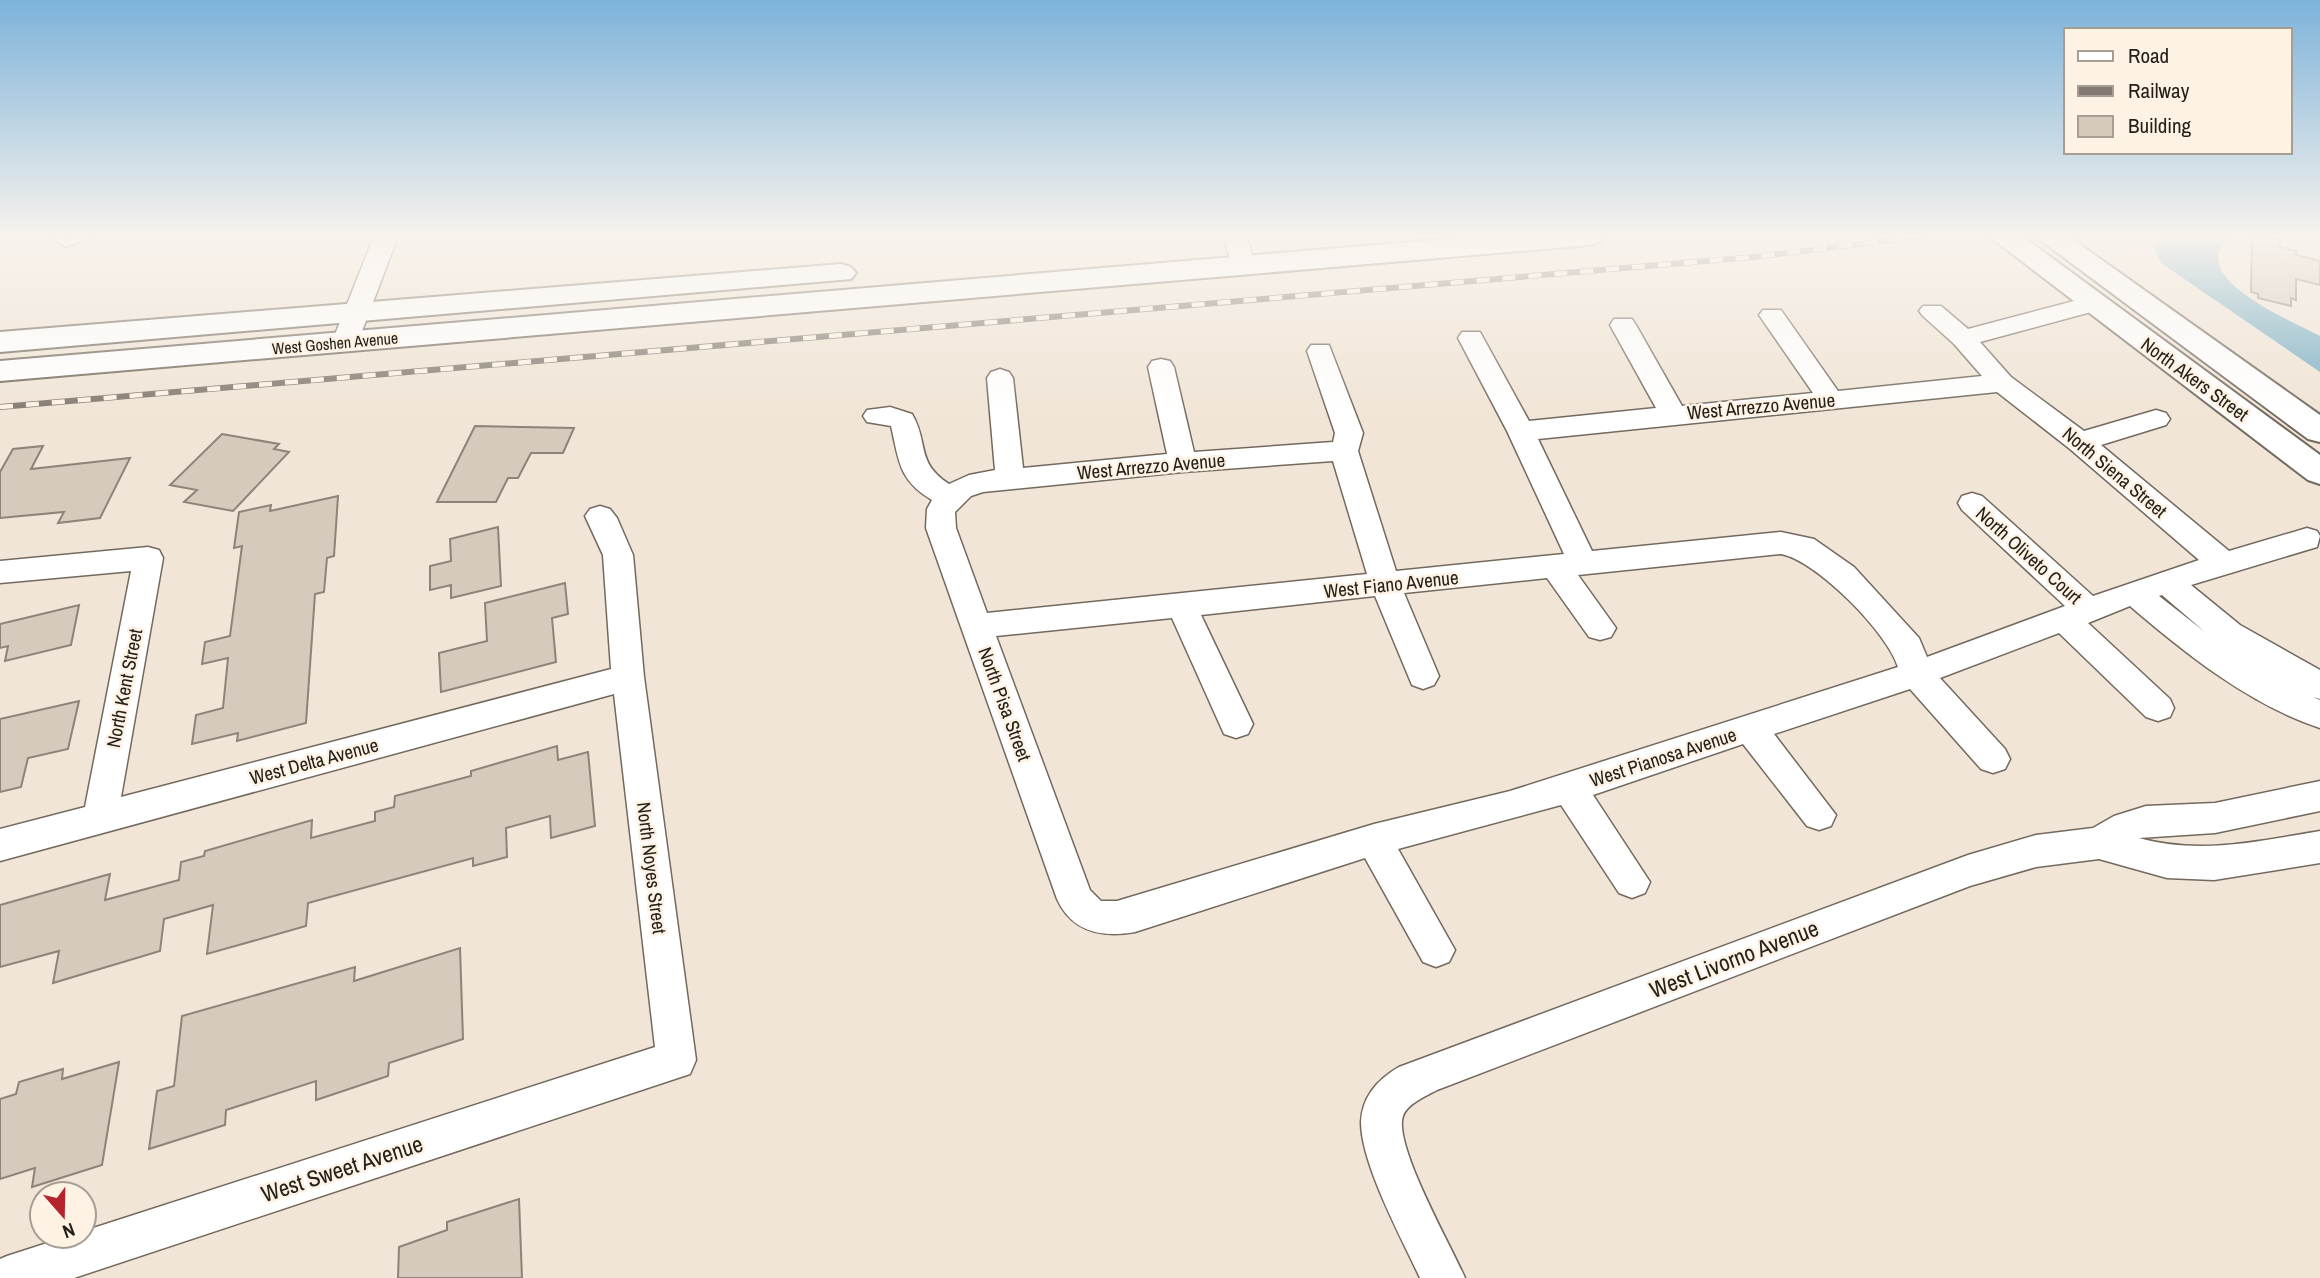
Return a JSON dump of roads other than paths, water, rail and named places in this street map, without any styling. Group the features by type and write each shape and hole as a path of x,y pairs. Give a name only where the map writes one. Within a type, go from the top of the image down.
{"main road":[{"name":"West Goshen Avenue","path":"0,342 591,296"},
{"name":"West Goshen Avenue","path":"0,371 345,342 785,296"},
{"name":"North Akers Street","path":"2083,296 2320,472"},
{"name":"North Akers Street","path":"2132,296 2320,431"}],"street":[{"path":"345,342 362,296"},
{"path":"1963,338 2094,304"},
{"name":"North Siena Street","path":"1932,311 1963,338 2002,383 2080,442 2225,565"},
{"path":"1772,315 1831,400"},
{"path":"1623,324 1673,414"},
{"path":"1471,338 1521,431 1568,564 1600,628"},
{"path":"1320,351 1349,433 1343,451 1385,584 1423,676"},
{"path":"1161,367 1183,462"},
{"path":"1000,378 1010,478"},
{"name":"West Arrezzo Avenue","path":"1521,431 2002,383"},
{"path":"877,416 902,420 908,453 917,472 936,491 956,494"},
{"path":"2080,442 2157,419"},
{"name":"West Arrezzo Avenue","path":"956,494 979,482 1010,478 1343,451"},
{"name":"North Pisa Street","path":"956,494 941,509 941,528 1074,899 1082,911 1093,917"},
{"name":"North Oliveto Court","path":"1972,503 2075,613 2158,708"},
{"name":"North Noyes Street","path":"600,516 607,525 618,555 628,677 676,1060"},
{"name":"West Pianosa Avenue","path":"1093,917 1114,920 1135,915 1374,840 1510,806 1569,788 1916,674 2166,580 2225,565 2306,539"},
{"name":"West Fiano Avenue","path":"977,626 1781,543 1804,547 1843,575 1908,647 1916,674"},
{"name":"North Kent Street","path":"0,572 148,558 100,819"},
{"path":"2166,580 2229,634 2320,686"},
{"path":"2134,592 2206,652 2250,680 2320,715"},
{"path":"1182,606 1237,724"},
{"path":"1916,674 1993,759"},
{"name":"West Delta Avenue","path":"0,845 628,677"},
{"path":"1750,728 1819,815"},
{"path":"1569,788 1632,882"},
{"name":"West Livorno Avenue","path":"2099,843 2126,827 2146,821 2215,818 2320,796"},
{"path":"1374,840 1436,950"},
{"name":"West Livorno Avenue","path":"1443,1278 1386,1152 1381,1128 1383,1110 1399,1089 1425,1075 1968,871 2036,851 2099,843 2167,862 2214,864 2320,847"},
{"name":"West Sweet Avenue","path":"7,1278 676,1060"}],"water":[{"path":"2209,296 2247,296 2320,336 2320,372"}],"railway":[{"path":"0,407 1301,296"}]}
